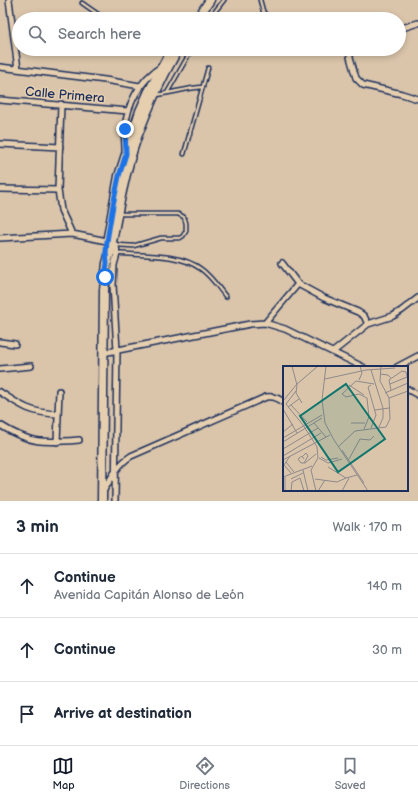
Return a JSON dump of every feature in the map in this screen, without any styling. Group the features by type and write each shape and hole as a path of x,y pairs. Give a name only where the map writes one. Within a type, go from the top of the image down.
{"main road":[{"path":"195,12 203,0"},
{"path":"202,12 210,0"},
{"path":"102,498 104,290 107,263 111,253 119,176 126,154 162,66 168,56"},
{"path":"115,214 132,153 144,120 151,94 174,56"}],"street":[{"path":"9,0 12,22"},
{"path":"406,27 418,23"},
{"path":"17,56 18,69"},
{"path":"350,56 356,78 362,85 418,99"},
{"path":"126,154 125,129 128,111 140,86 151,73 162,66"},
{"path":"0,67 140,86"},
{"name":"Calle Primera","path":"0,100 61,104 128,111"},
{"path":"61,104 58,190 62,210 72,234"},
{"path":"0,144 60,147"},
{"path":"0,189 58,190"},
{"path":"0,238 72,234 112,243"},
{"path":"111,253 114,270 113,285 117,350 115,501"},
{"path":"282,262 298,284 324,298 358,312 364,316 368,324"},
{"path":"266,323 298,284"},
{"path":"333,352 368,324 392,316 418,298"},
{"path":"104,353 250,324 266,323 285,329 361,366"},
{"path":"0,342 15,344"},
{"path":"399,366 418,356"},
{"path":"0,369 31,366"},
{"path":"408,390 418,395"},
{"path":"57,442 59,391"},
{"path":"0,392 32,411 45,414 58,414"},
{"path":"102,498 115,470 121,463 131,456 270,396 283,402"},
{"path":"0,425 19,436 39,442 79,440"}],"lane":[{"path":"215,12 224,0"},
{"path":"260,0 264,12"},
{"path":"82,2 96,12"},
{"path":"167,94 188,56"},
{"path":"184,154 208,68"},
{"path":"151,94 167,94 188,88 203,87"},
{"path":"112,243 133,246 161,238 180,238 185,234 186,222 184,218 178,214 115,214"},
{"path":"111,253 167,257 192,263 203,270 226,297"}],"route":[{"path":"105,277 107,263 107,241 113,205 119,176 126,154 125,129"}]}
